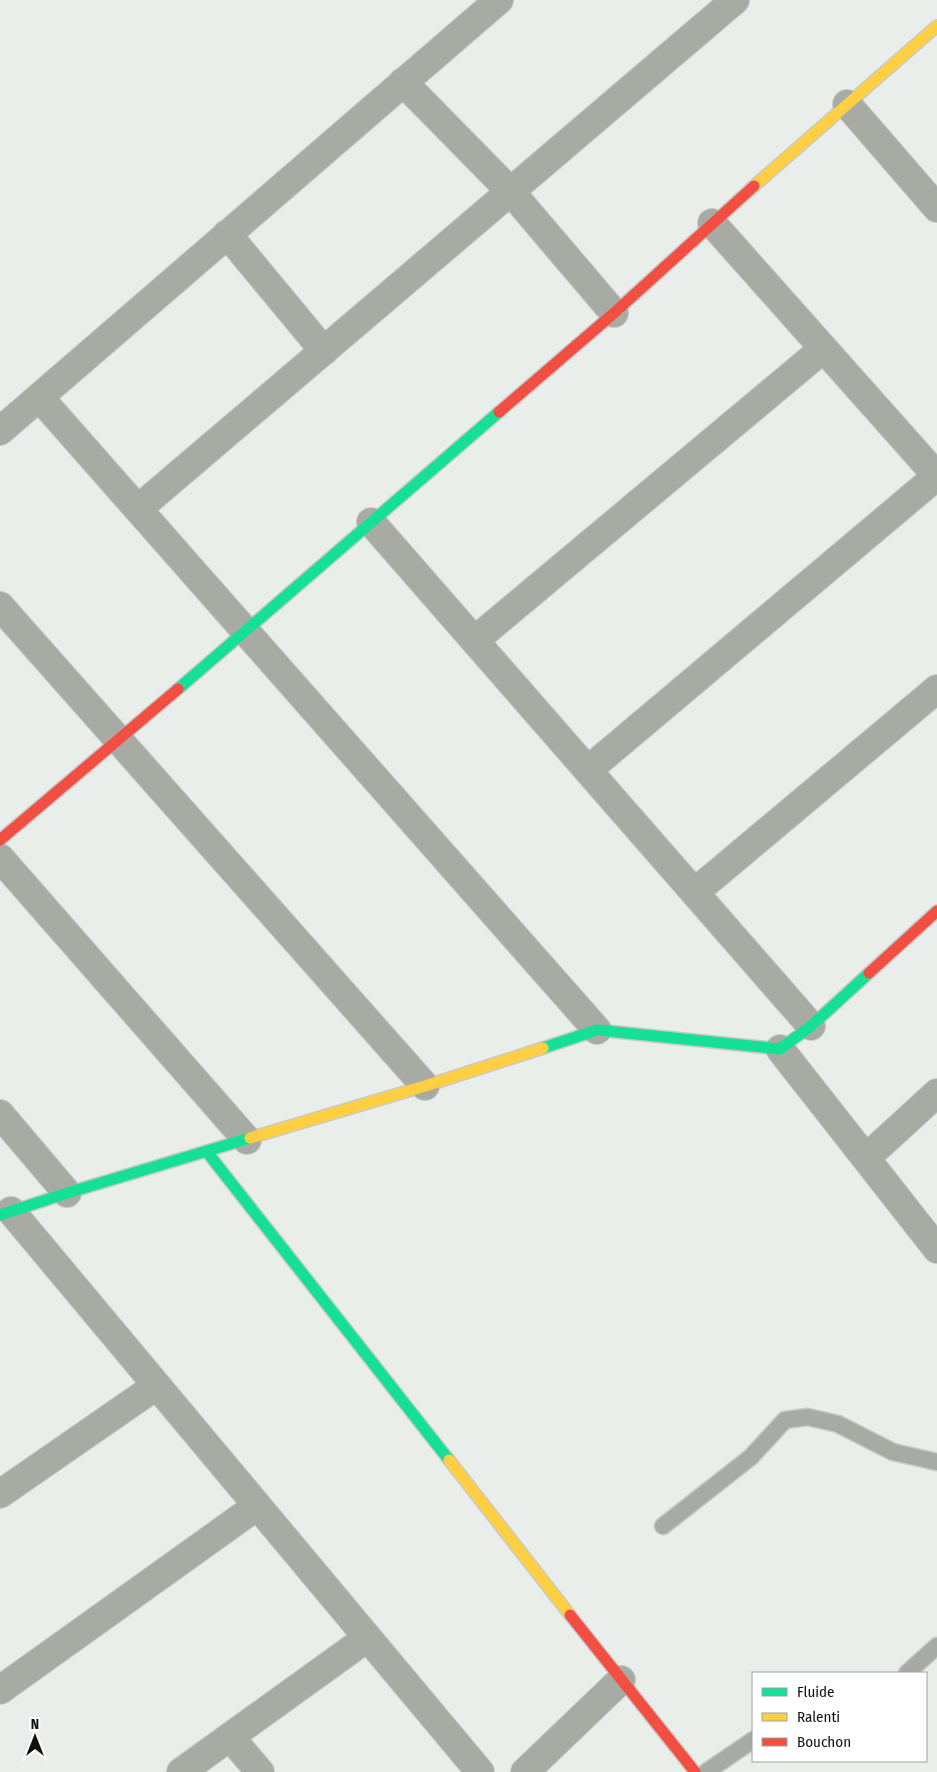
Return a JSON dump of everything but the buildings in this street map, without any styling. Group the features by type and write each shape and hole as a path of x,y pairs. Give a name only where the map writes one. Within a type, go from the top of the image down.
{"street":[{"path":"0,431 499,0"},
{"path":"138,509 735,0"},
{"path":"0,840 246,632 614,313 712,223 937,26"},
{"path":"403,82 511,192 614,313"},
{"path":"847,104 937,208"},
{"path":"588,770 937,476 712,223"},
{"path":"227,234 324,351"},
{"path":"475,640 823,348"},
{"path":"40,398 597,1030"},
{"path":"371,522 812,1026"},
{"path":"0,606 425,1086"},
{"path":"695,892 937,689"},
{"path":"0,858 247,1140"},
{"path":"480,1772 258,1506 5,1213 425,1086 597,1030 780,1049 812,1026 937,911"},
{"path":"780,1049 937,1249"},
{"path":"866,1158 937,1093"},
{"path":"0,1114 68,1193"},
{"path":"207,1152 695,1772"},
{"path":"0,1494 156,1386"},
{"path":"0,1690 258,1506"},
{"path":"181,1772 367,1638"},
{"path":"525,1772 621,1680"},
{"path":"230,1737 260,1772"}],"lane":[{"path":"663,1526 750,1457 786,1420 808,1417 838,1424 893,1452 937,1462"},
{"path":"908,1672 937,1646"},
{"path":"706,1772 752,1741"}],"traffic: fast":[{"path":"178,689 499,412"},
{"path":"543,1048 597,1030 780,1049 811,1026 869,973"},
{"path":"0,1215 250,1138"},
{"path":"207,1152 449,1460"}],"traffic: slow":[{"path":"754,186 937,26"},
{"path":"250,1138 425,1086 543,1048"},
{"path":"449,1460 570,1615"}],"traffic: jam":[{"path":"499,412 614,313 754,186"},
{"path":"0,840 178,689"},
{"path":"869,973 937,911"},
{"path":"570,1615 695,1772"}]}
